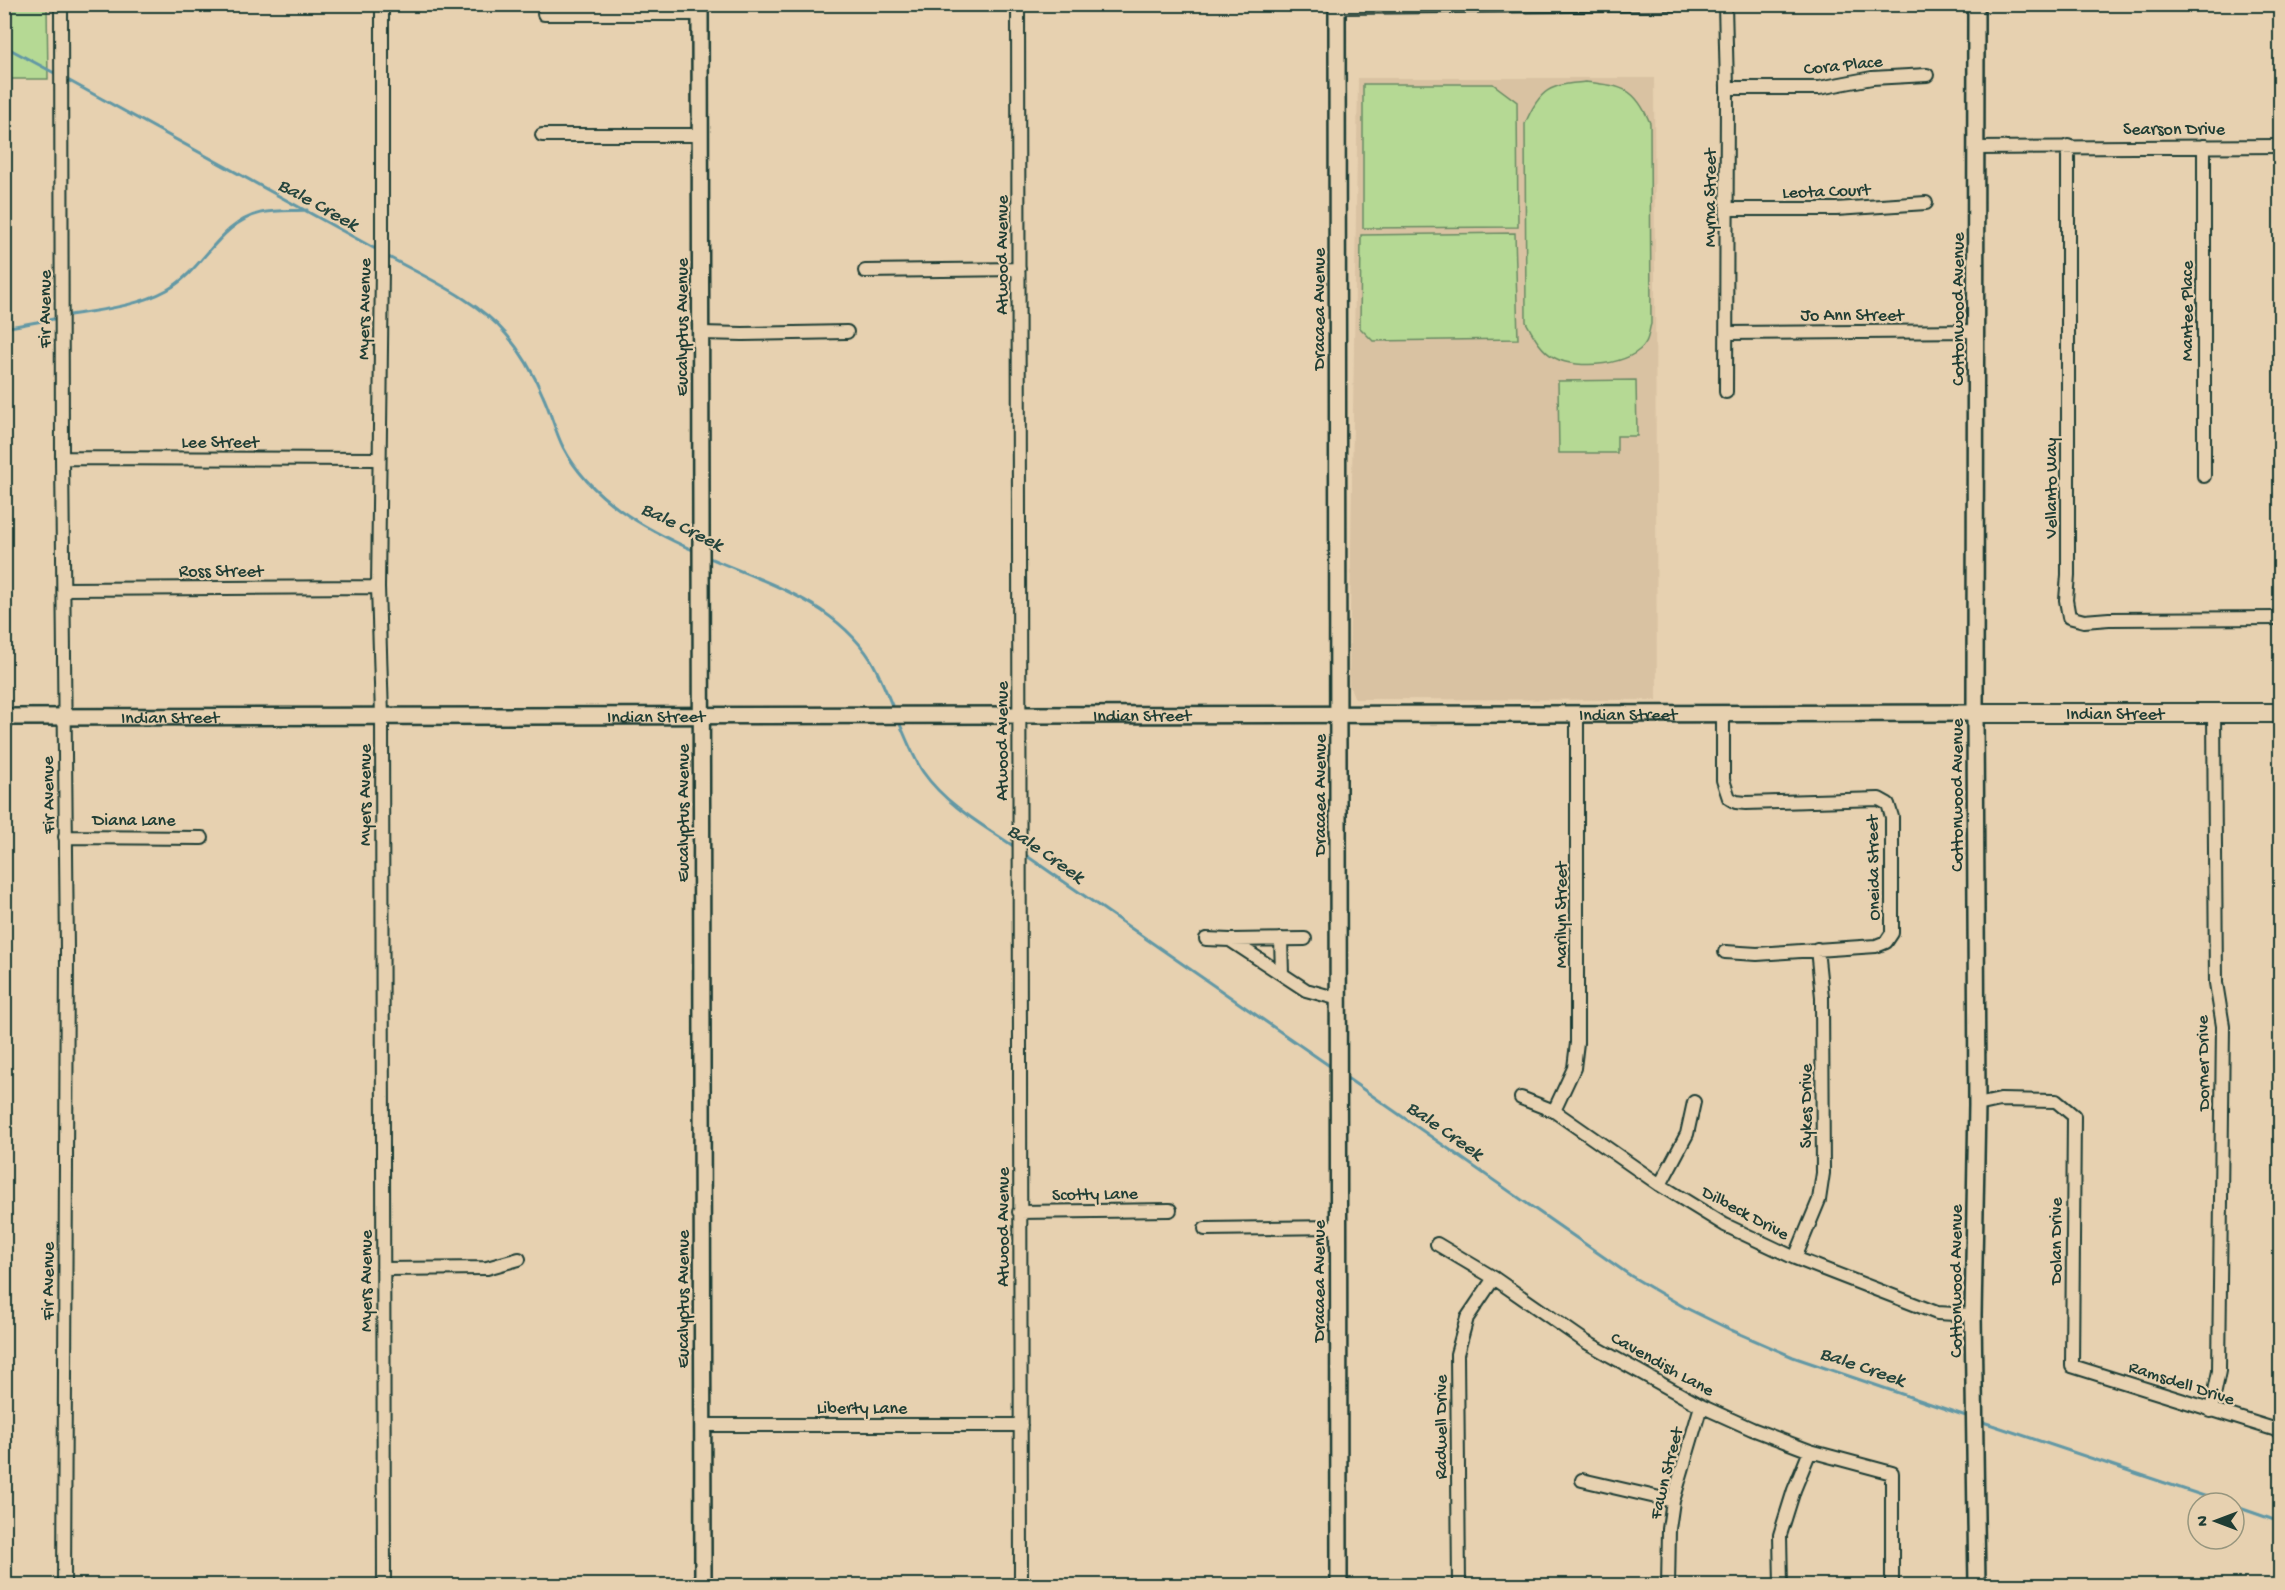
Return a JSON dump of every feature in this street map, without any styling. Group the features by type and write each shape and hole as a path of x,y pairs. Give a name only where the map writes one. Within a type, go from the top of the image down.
{"main road":[{"name":"Indian Street","path":"1975,713 2280,713"}],"street":[{"name":"Fir Avenue","path":"61,4 65,837 64,1586"},
{"name":"Myers Avenue","path":"382,4 382,267 378,587 382,716 384,1586"},
{"name":"Atwood Avenue","path":"1018,4 1021,1586"},
{"path":"1337,6 1683,4"},
{"name":"Myrna Street","path":"1725,4 1726,392"},
{"name":"Cottonwood Avenue","path":"1976,4 1977,1105 1973,1315 1977,1586"},
{"path":"2077,4 2088,4"},
{"name":"Dracaea Avenue","path":"1337,6 1339,1586"},
{"path":"544,14 700,9"},
{"name":"Eucalyptus Avenue","path":"700,9 702,1586"},
{"name":"Cora Place","path":"1727,88 1819,88 1872,78 1927,75"},
{"path":"542,135 700,135"},
{"name":"Vellanto Way","path":"2068,146 2068,576 2066,600 2069,617 2084,621 2280,618"},
{"name":"Mantee Place","path":"2204,146 2204,476"},
{"name":"Searson Drive","path":"1977,148 2280,146"},
{"name":"Leota Court","path":"1727,209 1836,209 1926,203"},
{"path":"865,271 1019,270"},
{"name":"Jo Ann Street","path":"1727,333 1977,331"},
{"path":"700,333 848,332"},
{"name":"Lee Street","path":"62,458 379,459"},
{"name":"Ross Street","path":"64,589 378,587"},
{"name":"Indian Street","path":"4,717 1975,713"},
{"name":"Dorner Drive","path":"2211,1411 2218,1371 2223,1026 2216,983 2214,713"},
{"name":"Marilyn Street","path":"1554,1111 1574,1068 1577,1043 1577,714"},
{"name":"Oneida Street","path":"1723,714 1724,780 1729,798 1736,802 1746,802 1868,797 1888,804 1892,817 1892,933 1886,942 1876,946 1757,954 1725,952"},
{"name":"Diana Lane","path":"65,837 202,838"},
{"path":"1206,939 1305,939"},
{"path":"1281,939 1282,974"},
{"path":"1230,940 1306,990 1339,999"},
{"name":"Sykes Drive","path":"1795,1258 1819,1200 1823,1173 1822,997 1817,950"},
{"name":"Dilbeck Drive","path":"1521,1098 1554,1111 1660,1185 1725,1225 1795,1258 1937,1313 1973,1315"},
{"name":"Dolan Drive","path":"1977,1105 2000,1100 2056,1101 2074,1116 2072,1366"},
{"path":"1660,1185 1687,1134 1694,1102"},
{"name":"Scotty Lane","path":"1019,1212 1170,1210"},
{"path":"1204,1229 1337,1227"},
{"name":"Cavendish Lane","path":"1437,1244 1494,1278 1586,1342 1701,1406 1810,1451 1892,1473 1892,1586"},
{"path":"383,1269 487,1268 519,1259"},
{"name":"Radwell Drive","path":"1459,1586 1457,1354 1467,1318 1494,1278"},
{"name":"Ramsdell Drive","path":"2072,1366 2280,1431"},
{"name":"Fawn Street","path":"1668,1586 1669,1529 1673,1501 1701,1406"},
{"name":"Liberty Lane","path":"702,1425 1021,1425"},
{"path":"1781,1586 1780,1535 1794,1490 1810,1451"},
{"path":"1582,1480 1673,1501"}],"shaded area":[{"path":"1358,78 1654,78 1657,700 1355,699 1349,685"}],"green space":[{"path":"4,5 47,5 48,79 5,79"},
{"path":"1586,82 1626,90 1639,102 1650,123 1651,324 1646,342 1639,350 1617,361 1590,365 1565,362 1550,355 1538,342 1526,322 1525,124 1536,103 1548,91 1563,85"},
{"path":"1363,84 1493,84 1517,102 1518,227 1363,228"},
{"path":"1515,233 1518,339 1373,341 1360,328 1361,235"},
{"path":"1636,380 1637,436 1617,436 1617,453 1559,453 1558,381"}],"waterway":[{"name":"Bale Creek","path":"4,46 58,75"},
{"name":"Bale Creek","path":"64,78 379,251"},
{"path":"65,316 117,307 155,296 180,281 222,236 246,218 267,212 307,210"},
{"name":"Bale Creek","path":"385,255 449,290 481,310 494,322 512,341 527,364 546,402 563,447 588,482 604,497 639,522 697,552"},
{"path":"4,328 59,318"},
{"name":"Bale Creek","path":"705,556 797,596 838,623 871,660 894,710"},
{"name":"Bale Creek","path":"899,722 916,760 932,784 954,805 1016,848"},
{"name":"Bale Creek","path":"1024,854 1334,1069"},
{"name":"Bale Creek","path":"1344,1076 1631,1276 1684,1307 1793,1357 1969,1417"},
{"name":"Bale Creek","path":"1980,1421 2189,1491"},
{"name":"Bale Creek","path":"2246,1510 2280,1522"}]}
